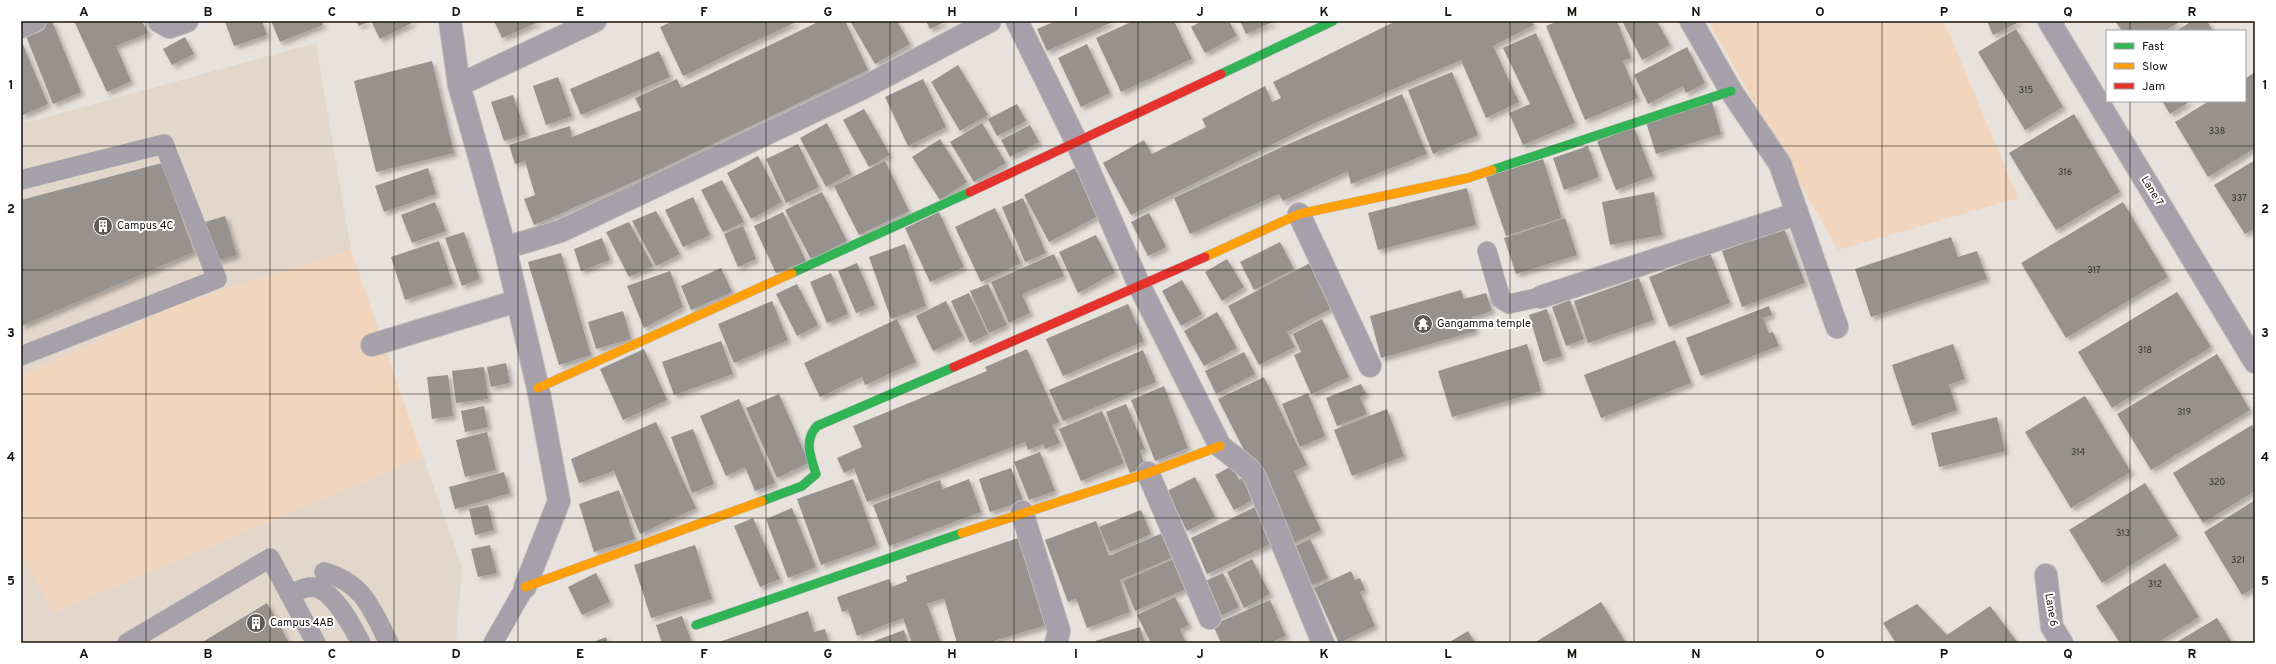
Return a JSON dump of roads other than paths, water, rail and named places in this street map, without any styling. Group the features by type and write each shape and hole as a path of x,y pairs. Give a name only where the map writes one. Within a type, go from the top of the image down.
{"street":[{"path":"21,27 35,21"},
{"path":"159,21 168,27 187,21"},
{"path":"450,21 460,85 505,248 538,388 559,501 525,587"},
{"path":"460,85 595,21"},
{"path":"505,248 561,231 863,88 990,21"},
{"path":"1017,21 1077,143 1140,287 1220,446 1248,468 1255,477 1323,643"},
{"path":"538,388 1077,143 1333,21"},
{"path":"1691,21 1731,91 1780,164 1796,214 1837,327"},
{"name":"Lane 7","path":"2048,21 2255,362"},
{"path":"525,587 802,486 816,474 807,439 810,432 817,426 1140,287 1299,214 1468,178 1731,91"},
{"path":"1299,214 1370,366"},
{"path":"1541,297 1796,214"},
{"path":"372,345 517,301"},
{"path":"696,626 1022,512 1148,473 1220,446"},
{"path":"1148,473 1210,618"},
{"path":"1022,512 1060,631 1056,643"},
{"name":"Lane 6","path":"2046,575 2052,627 2062,643"}],"lane":[{"path":"21,180 164,144 217,279 21,356"},
{"path":"1487,251 1502,299 1509,304 1541,297"},
{"path":"127,643 270,558 316,643"},
{"path":"324,572 340,576 355,586 370,606 389,643"},
{"path":"289,594 310,587 318,588 333,598 361,643"},
{"path":"493,643 525,587"}],"place":[{"name":"Campus 4C","path":"103,226"},
{"name":"Gangamma temple","path":"1423,324"},
{"name":"Campus 4AB","path":"256,623"}]}
